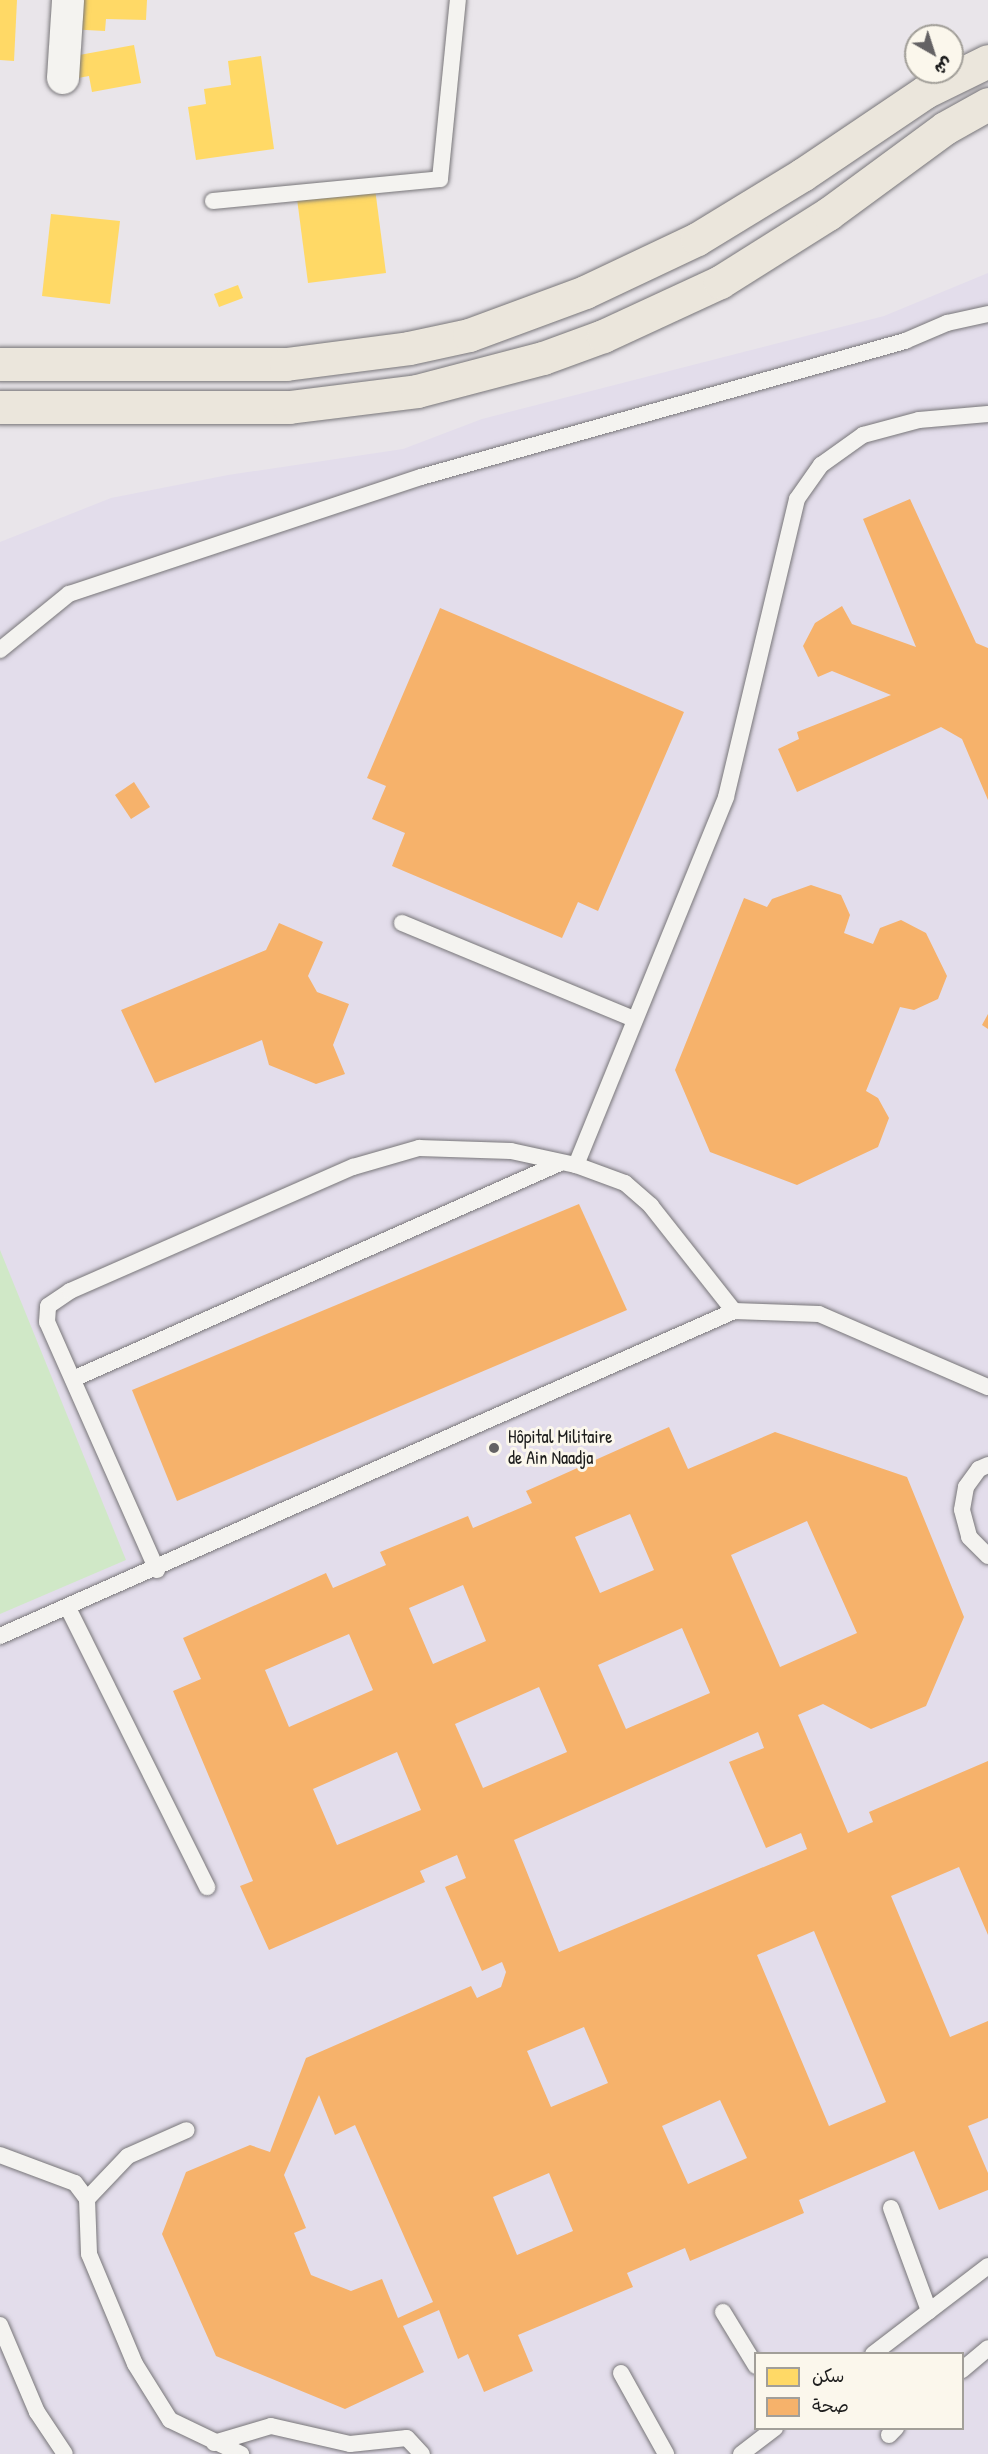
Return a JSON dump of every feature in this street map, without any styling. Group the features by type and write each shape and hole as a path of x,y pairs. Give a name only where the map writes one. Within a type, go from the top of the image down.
{"highway":[{"path":"0,364 286,364 399,350 470,335 585,292 697,239 802,175 925,92 988,60"},
{"path":"0,407 289,407 417,391 543,358 613,332 720,282 828,214 945,128 988,104"}],"street":[{"path":"63,78 68,0"}],"lane":[{"path":"213,201 440,179 458,0"},
{"path":"0,650 69,594 421,477 905,340 947,323 988,314"},
{"path":"576,1165 726,797 797,499 821,465 863,435 919,420 988,414"},
{"path":"402,923 634,1019"},
{"path":"157,1570 47,1322 48,1306 70,1291 353,1167 419,1148 511,1151 558,1164 576,1165 625,1183 651,1206 734,1311"},
{"path":"73,1379 558,1164"},
{"path":"0,1636 157,1570 734,1311 819,1314 988,1388"},
{"path":"988,1465 979,1469 966,1487 962,1510 969,1538 988,1556"},
{"path":"68,1608 207,1887"},
{"path":"87,2199 128,2156 187,2130"},
{"path":"0,2155 75,2182 87,2199 89,2254 135,2364 170,2420 241,2454"},
{"path":"891,2208 929,2311"},
{"path":"876,2352 988,2266"},
{"path":"723,2312 754,2363"},
{"path":"0,2325 37,2412 65,2454"},
{"path":"964,2369 988,2348"},
{"path":"621,2373 666,2454"},
{"path":"214,2443 271,2426 350,2444 407,2438 422,2454"},
{"path":"741,2454 772,2430"}],"shaded area":[{"name":"Hôpital Militaire de Ain Naadja","path":"988,273 988,2454 0,2454 0,542 111,498 228,475 403,449 482,419 884,316"}],"green space":[{"path":"0,1250 126,1560 0,1614"}],"building: سكن":[{"path":"0,0 17,0 14,61 0,60"},
{"path":"68,0 147,0 146,20 106,19 105,31 67,29"},
{"path":"134,45 141,83 92,92 89,76 67,80 63,58"},
{"path":"261,56 274,149 196,160 188,107 206,104 204,89 231,85 228,61"},
{"path":"374,181 386,273 308,283 296,191"},
{"path":"51,214 120,221 110,304 42,296"},
{"path":"238,285 243,298 219,307 214,294"}],"building: صحة":[{"path":"910,499 976,643 988,648 988,800 962,739 941,727 797,792 778,749 799,739 797,732 891,695 832,671 818,677 803,646 815,623 842,606 852,624 916,647 863,519"},
{"path":"440,608 684,712 598,911 578,902 562,938 392,866 405,833 372,819 386,786 367,778"},
{"path":"134,782 150,807 131,819 115,795"},
{"path":"811,885 841,895 850,915 844,933 873,944 880,928 901,920 926,933 947,976 938,999 914,1010 900,1007 866,1091 878,1098 889,1118 878,1147 797,1185 710,1152 675,1070 744,898 767,907 772,899"},
{"path":"279,923 323,942 308,976 317,992 349,1004 333,1045 345,1074 316,1084 269,1065 262,1040 155,1083 121,1010 266,950"},
{"path":"988,1014 988,1029 982,1025"},
{"path":"579,1204 627,1310 177,1501 132,1390"},
{"path":"669,1427 688,1469 775,1432 907,1477 964,1617 926,1706 871,1729 823,1704 798,1715 848,1833 873,1822 869,1812 988,1761 988,1935 959,1867 891,1896 950,2037 988,2021 988,2118 968,2126 988,2173 988,2190 939,2210 914,2151 799,2200 804,2213 690,2261 685,2248 627,2273 633,2287 518,2335 533,2371 484,2392 468,2354 458,2359 439,2310 403,2326 424,2372 345,2409 216,2356 162,2234 186,2172 250,2145 270,2152 306,2058 471,1986 477,1998 501,1987 506,1972 502,1962 482,1971 445,1887 466,1878 457,1855 420,1871 425,1882 269,1950 240,1886 253,1881 173,1691 201,1679 183,1638 326,1573 333,1588 386,1565 380,1552 468,1516 473,1528 532,1503 526,1491","holes":["630,1514 654,1570 600,1593 575,1537","807,1521 857,1633 780,1667 731,1555","463,1585 486,1641 433,1664 409,1608","682,1628 710,1693 626,1729 598,1665","349,1634 373,1690 289,1727 265,1670","539,1687 567,1752 483,1788 455,1724","758,1732 764,1748 729,1762 766,1848 801,1833 807,1849 559,1952 514,1840","397,1752 421,1810 337,1845 313,1789","814,1931 886,2102 829,2126 757,1955","584,2027 608,2083 551,2107 527,2051","319,2095 335,2135 355,2125 433,2302 398,2318 382,2279 351,2291 311,2275 294,2233 306,2228 284,2175","720,2100 747,2158 688,2184 662,2126","549,2173 573,2231 517,2255 493,2197"]}],"place":[{"name":"Hôpital Militaire de Ain Naadja","path":"494,1448"}]}
